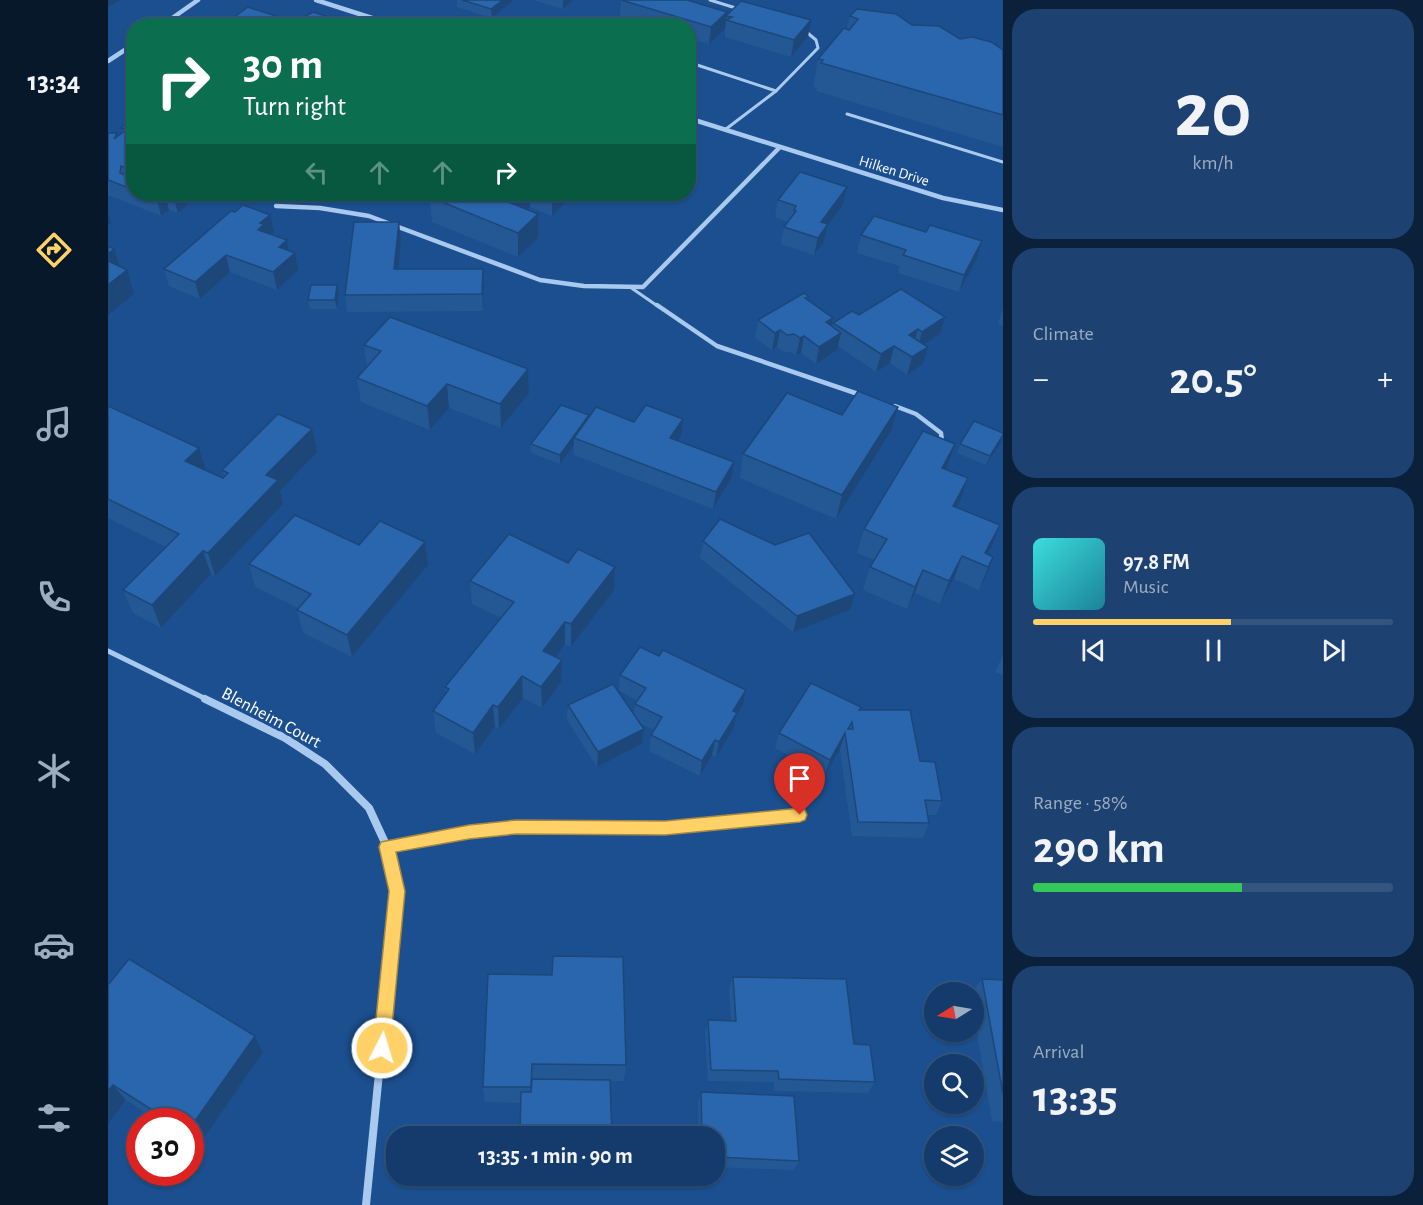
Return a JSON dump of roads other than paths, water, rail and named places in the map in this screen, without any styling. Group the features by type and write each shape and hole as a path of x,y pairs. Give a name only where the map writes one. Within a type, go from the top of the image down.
{"street":[{"path":"172,18 198,0"},
{"path":"316,0 372,18"},
{"path":"108,61 126,49"},
{"name":"Hilken Drive","path":"696,120 779,148 943,198 1003,210"},
{"path":"276,206 320,208 369,216 525,276 550,283 606,288 643,286 779,148"},
{"name":"Blenheim Court","path":"108,651 285,738 325,764 369,808 387,847 397,891 366,1205"},
{"path":"387,847 469,832 516,827 665,828 800,815"}],"lane":[{"path":"710,0 741,9"},
{"path":"726,129 776,91 818,48 816,40 808,31 801,28"},
{"path":"696,65 776,91"},
{"path":"848,114 1003,162"},
{"path":"630,287 676,321 717,346 872,399"},
{"path":"894,406 916,414 941,433 942,445"}]}
